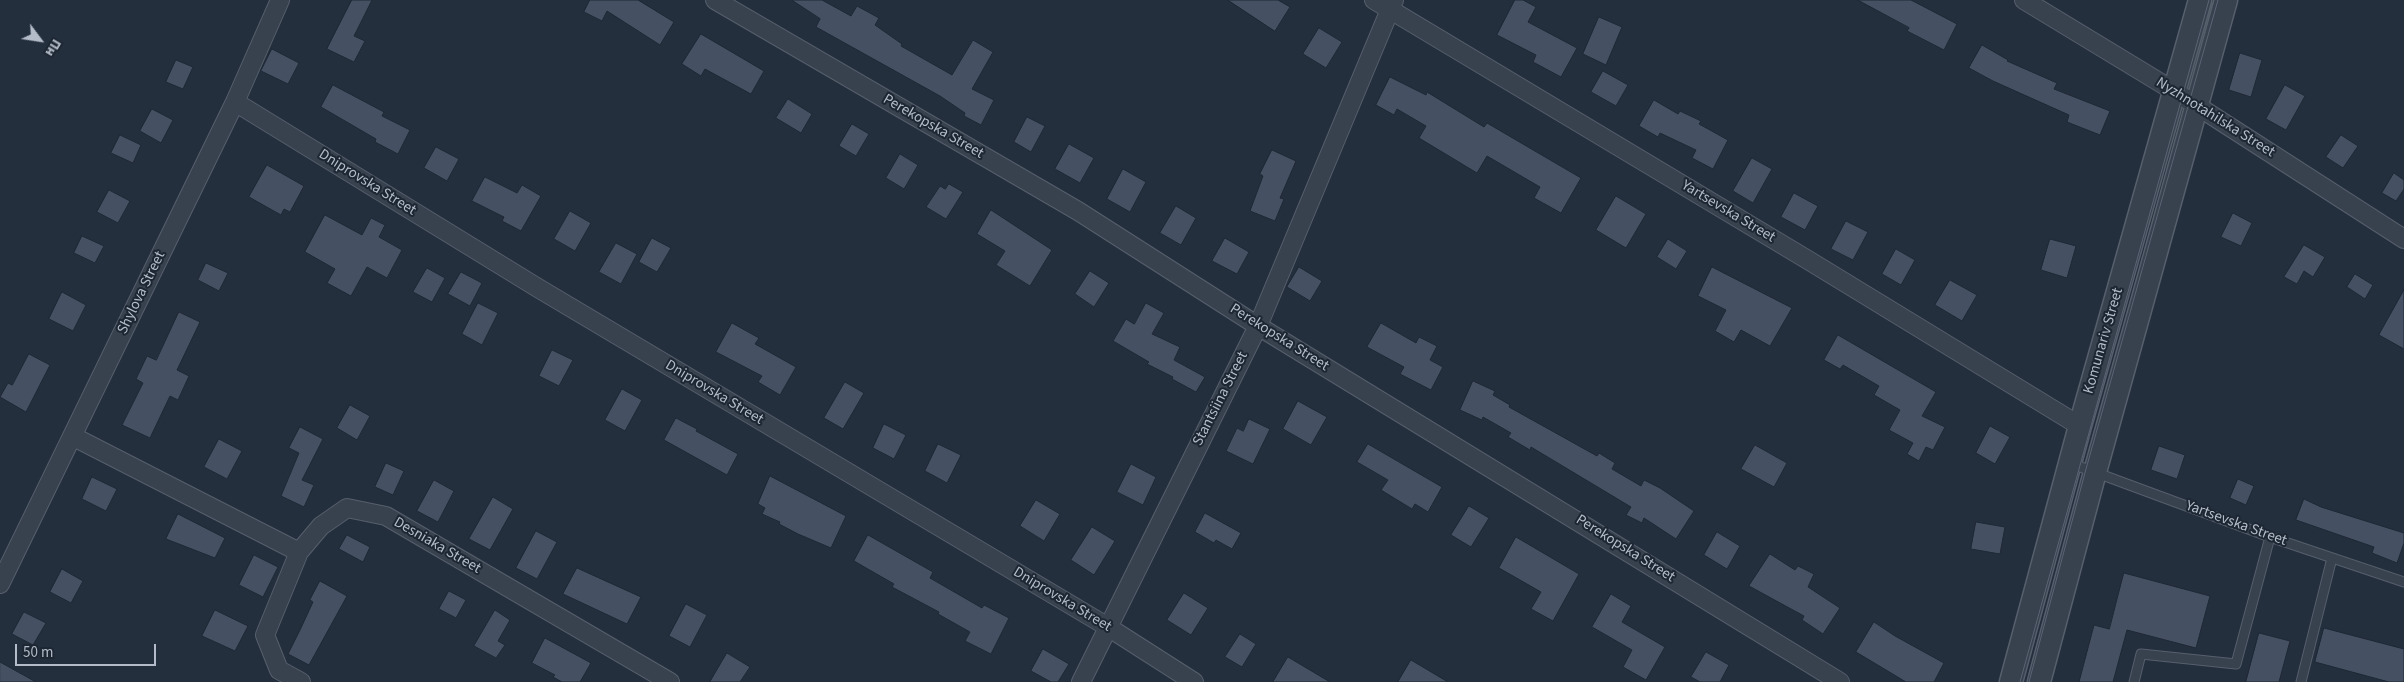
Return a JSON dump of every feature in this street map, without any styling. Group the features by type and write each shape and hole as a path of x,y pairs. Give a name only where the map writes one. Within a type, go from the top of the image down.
{"street":[{"name":"Shylova Street","path":"0,584 235,102 280,0"},
{"name":"Perekopska Street","path":"715,0 1078,211 1258,326 1840,682"},
{"name":"Yartsevska Street","path":"1374,0 1393,5 2080,426"},
{"name":"Nyzhnotahilska Street","path":"2024,0 2197,105 2404,238"},
{"name":"Komunariv Street","path":"2011,682 2080,426 2200,0"},
{"name":"Komunariv Street","path":"2039,682 2095,472 2226,0"},
{"name":"Stantsiina Street","path":"1081,682 1258,326 1393,5"},
{"name":"Dniprovska Street","path":"235,102 546,293 1108,628 1194,682"},
{"path":"72,436 299,552 265,634 279,670 301,682"},
{"name":"Desniaka Street","path":"299,552 322,526 347,508 386,516 670,682"}],"lane":[{"name":"Yartsevska Street","path":"2070,463 2270,538 2404,582"},
{"path":"2134,682 2141,654 2236,664 2270,538"},
{"path":"2302,682 2332,558"}],"building":[{"path":"352,0 372,0 354,36 365,41 354,62 327,49"},
{"path":"590,0 638,0 674,22 660,45 607,11 602,21 584,12"},
{"path":"792,0 822,0 851,16 857,6 879,18 875,25 902,44 901,46 952,75 973,40 993,52 972,89 994,100 981,125 964,116 965,113 940,96 816,27 820,19"},
{"path":"1228,0 1278,0 1290,7 1275,31"},
{"path":"1515,0 1523,0 1536,7 1528,22 1577,48 1561,77 1533,62 1536,55 1497,35"},
{"path":"1858,0 1911,0 1957,24 1944,50 1907,31 1909,28"},
{"path":"1599,17 1622,27 1606,65 1583,54"},
{"path":"1319,28 1342,42 1326,68 1303,54"},
{"path":"701,34 764,71 751,94 705,69 701,76 682,64"},
{"path":"1982,45 2007,61 2057,83 2054,89 2110,111 2100,135 2067,122 2069,115 1993,81 1969,68"},
{"path":"272,49 299,63 288,84 261,71"},
{"path":"2240,53 2262,60 2251,97 2229,90"},
{"path":"176,60 193,67 183,89 166,82"},
{"path":"1603,71 1628,85 1616,106 1591,92"},
{"path":"1390,77 1426,95 1427,92 1484,127 1487,123 1581,178 1561,213 1534,198 1540,187 1487,156 1477,173 1419,138 1426,126 1397,109 1394,115 1376,105"},
{"path":"333,85 384,112 382,116 410,130 398,154 375,142 376,139 321,107"},
{"path":"2285,85 2305,96 2286,130 2266,119"},
{"path":"788,99 812,114 801,133 776,118"},
{"path":"1654,100 1678,114 1680,111 1701,121 1699,124 1728,140 1713,169 1692,158 1696,150 1660,133 1658,137 1639,126"},
{"path":"152,109 173,120 161,143 140,131"},
{"path":"1027,117 1045,126 1031,152 1014,142"},
{"path":"852,124 869,134 856,156 839,146"},
{"path":"120,135 141,145 133,163 111,153"},
{"path":"2341,135 2358,146 2343,168 2326,157"},
{"path":"1069,144 1094,158 1080,183 1055,169"},
{"path":"436,147 459,159 447,181 424,168"},
{"path":"1272,150 1296,161 1280,198 1284,199 1275,221 1250,211 1263,176 1260,174"},
{"path":"900,154 918,165 904,189 886,178"},
{"path":"1752,158 1772,169 1753,203 1733,191"},
{"path":"267,165 304,186 290,212 284,209 281,215 249,197"},
{"path":"1123,169 1146,182 1130,212 1107,199"},
{"path":"2394,173 2404,180 2404,189 2396,201 2382,193"},
{"path":"485,177 517,193 522,185 541,196 521,231 502,221 504,217 472,201"},
{"path":"949,184 963,192 946,219 926,207 940,186 945,189"},
{"path":"109,190 130,201 118,223 97,212"},
{"path":"1794,193 1818,206 1805,230 1781,217"},
{"path":"1616,196 1646,214 1626,248 1596,230"},
{"path":"1176,206 1196,218 1181,245 1160,233"},
{"path":"991,210 1052,250 1030,286 996,265 1005,251 977,234"},
{"path":"570,211 591,223 575,251 554,239"},
{"path":"2233,213 2252,223 2241,246 2221,237"},
{"path":"325,215 362,235 371,218 385,225 379,237 402,250 387,278 367,267 351,296 327,283 335,269 305,252"},
{"path":"1846,221 1868,232 1853,260 1831,249"},
{"path":"82,236 104,246 95,263 74,253"},
{"path":"652,238 671,248 657,272 639,262"},
{"path":"1225,238 1249,252 1237,274 1212,261"},
{"path":"1668,239 1687,251 1676,269 1657,257"},
{"path":"2050,239 2076,246 2067,278 2041,270"},
{"path":"616,243 637,254 621,284 599,272"},
{"path":"2304,245 2325,257 2313,277 2304,271 2297,284 2284,277"},
{"path":"1896,249 1915,260 1901,285 1882,274"},
{"path":"206,263 228,273 219,291 198,280"},
{"path":"1299,267 1322,281 1310,301 1287,287"},
{"path":"1712,267 1792,308 1770,346 1741,330 1734,342 1715,331 1726,310 1698,296"},
{"path":"427,268 445,278 432,302 413,292"},
{"path":"1090,271 1109,283 1094,307 1075,294"},
{"path":"461,272 482,283 470,306 448,294"},
{"path":"2355,274 2373,285 2365,299 2347,287"},
{"path":"1950,280 1977,295 1962,321 1935,305"},
{"path":"2404,290 2404,349 2379,335"},
{"path":"62,292 86,305 73,331 49,319"},
{"path":"478,303 498,313 482,345 462,334"},
{"path":"1146,303 1164,313 1152,334 1180,347 1174,360 1205,377 1196,392 1172,379 1173,377 1147,364 1149,362 1113,341 1126,319 1134,324"},
{"path":"179,312 200,322 177,370 189,376 178,400 170,396 150,438 122,425 143,383 136,379 147,356 156,360"},
{"path":"732,323 759,338 755,344 796,367 780,395 758,382 762,376 716,352"},
{"path":"1381,323 1416,343 1419,337 1437,346 1430,360 1443,367 1431,390 1400,374 1404,367 1367,347"},
{"path":"1838,335 1936,392 1922,416 1945,427 1933,450 1926,447 1919,461 1907,454 1913,443 1889,430 1900,410 1874,395 1879,386 1843,365 1840,369 1824,360"},
{"path":"552,350 573,360 559,386 539,376"},
{"path":"29,354 50,365 26,412 0,397 8,383 12,385"},
{"path":"1473,381 1495,391 1493,395 1510,405 1509,407 1597,456 1599,453 1615,463 1612,469 1641,486 1644,480 1660,488 1694,511 1676,539 1644,518 1642,523 1626,515 1631,507 1531,447 1530,450 1508,437 1511,433 1483,417 1482,420 1460,410"},
{"path":"845,382 864,393 843,429 824,418"},
{"path":"622,389 642,400 625,431 605,420"},
{"path":"1298,401 1327,417 1311,445 1283,429"},
{"path":"350,405 370,416 357,440 337,428"},
{"path":"676,418 738,454 727,475 664,440"},
{"path":"1249,419 1270,429 1253,464 1226,451 1237,428 1243,431"},
{"path":"884,424 906,435 894,459 873,448"},
{"path":"1990,426 2010,437 1995,464 1976,453"},
{"path":"300,427 323,439 302,480 314,485 304,507 281,496 299,453 289,448"},
{"path":"219,439 242,451 227,479 204,467"},
{"path":"938,444 961,455 947,483 925,471"},
{"path":"1368,444 1442,487 1428,512 1415,504 1412,509 1381,490 1388,480 1357,462"},
{"path":"1755,445 1787,463 1774,487 1741,469"},
{"path":"2159,446 2185,455 2177,479 2151,470"},
{"path":"386,463 404,471 393,495 375,487"},
{"path":"1131,464 1156,477 1143,505 1117,492"},
{"path":"770,476 846,516 831,548 798,534 779,524 780,522 762,514 765,508 758,504"},
{"path":"92,477 117,489 106,511 82,499"},
{"path":"2238,479 2254,486 2246,505 2230,498"},
{"path":"434,480 454,491 438,522 417,511"},
{"path":"493,497 513,509 490,550 469,539"},
{"path":"2304,499 2321,507 2404,533 2404,543 2397,563 2372,553 2374,547 2296,520"},
{"path":"1036,500 1060,514 1044,541 1020,526"},
{"path":"1469,506 1489,518 1471,547 1451,535"},
{"path":"1205,513 1241,533 1232,549 1216,540 1214,543 1195,532"},
{"path":"178,514 225,538 215,558 166,539"},
{"path":"1976,522 2005,527 2000,554 1971,549"},
{"path":"1092,527 1115,541 1094,575 1071,560"},
{"path":"536,531 557,542 537,579 516,568"},
{"path":"1717,532 1740,546 1727,569 1704,555"},
{"path":"347,535 370,547 363,562 339,549"},
{"path":"868,535 933,572 930,578 982,608 984,605 1009,618 991,654 965,641 970,632 938,614 939,612 892,587 894,584 854,561"},
{"path":"1516,537 1579,574 1553,621 1531,609 1541,592 1499,568"},
{"path":"1770,554 1795,570 1798,566 1814,574 1808,587 1840,608 1823,634 1802,620 1804,616 1749,586"},
{"path":"254,555 278,567 263,597 239,585"},
{"path":"577,568 641,597 627,624 563,594"},
{"path":"62,569 83,581 71,603 50,592"},
{"path":"2124,573 2210,596 2196,648 2127,630 2113,682 2079,682 2094,625 2109,629"},
{"path":"320,581 347,596 309,665 288,654 313,602 310,600"},
{"path":"449,591 466,600 456,618 439,609"},
{"path":"1184,593 1208,608 1191,635 1167,620"},
{"path":"1611,594 1631,606 1622,622 1665,647 1646,680 1623,667 1632,650 1592,627"},
{"path":"686,604 707,615 690,647 669,636"},
{"path":"215,610 248,626 235,651 202,636"},
{"path":"495,610 510,620 498,641 505,645 496,658 474,646"},
{"path":"24,612 46,623 33,645 12,634"},
{"path":"1874,622 1944,663 1934,682 1906,682 1856,652"},
{"path":"2324,628 2404,649 2404,682 2389,682 2315,662"},
{"path":"2259,633 2290,641 2279,682 2246,682"},
{"path":"1240,634 1256,644 1242,667 1225,657"},
{"path":"545,638 591,663 580,682 562,682 553,677 555,675 532,663"},
{"path":"1043,649 1069,664 1058,682 1051,682 1031,671"},
{"path":"1706,652 1729,665 1720,682 1700,682 1691,677"},
{"path":"727,653 750,667 740,682 710,682"},
{"path":"1288,657 1330,682 1273,682"},
{"path":"1411,660 1448,682 1398,682"},
{"path":"0,662 36,682 0,682"}],"tram line":[{"path":"2020,682 2209,0"},
{"path":"2029,682 2086,469 2218,0"}]}
